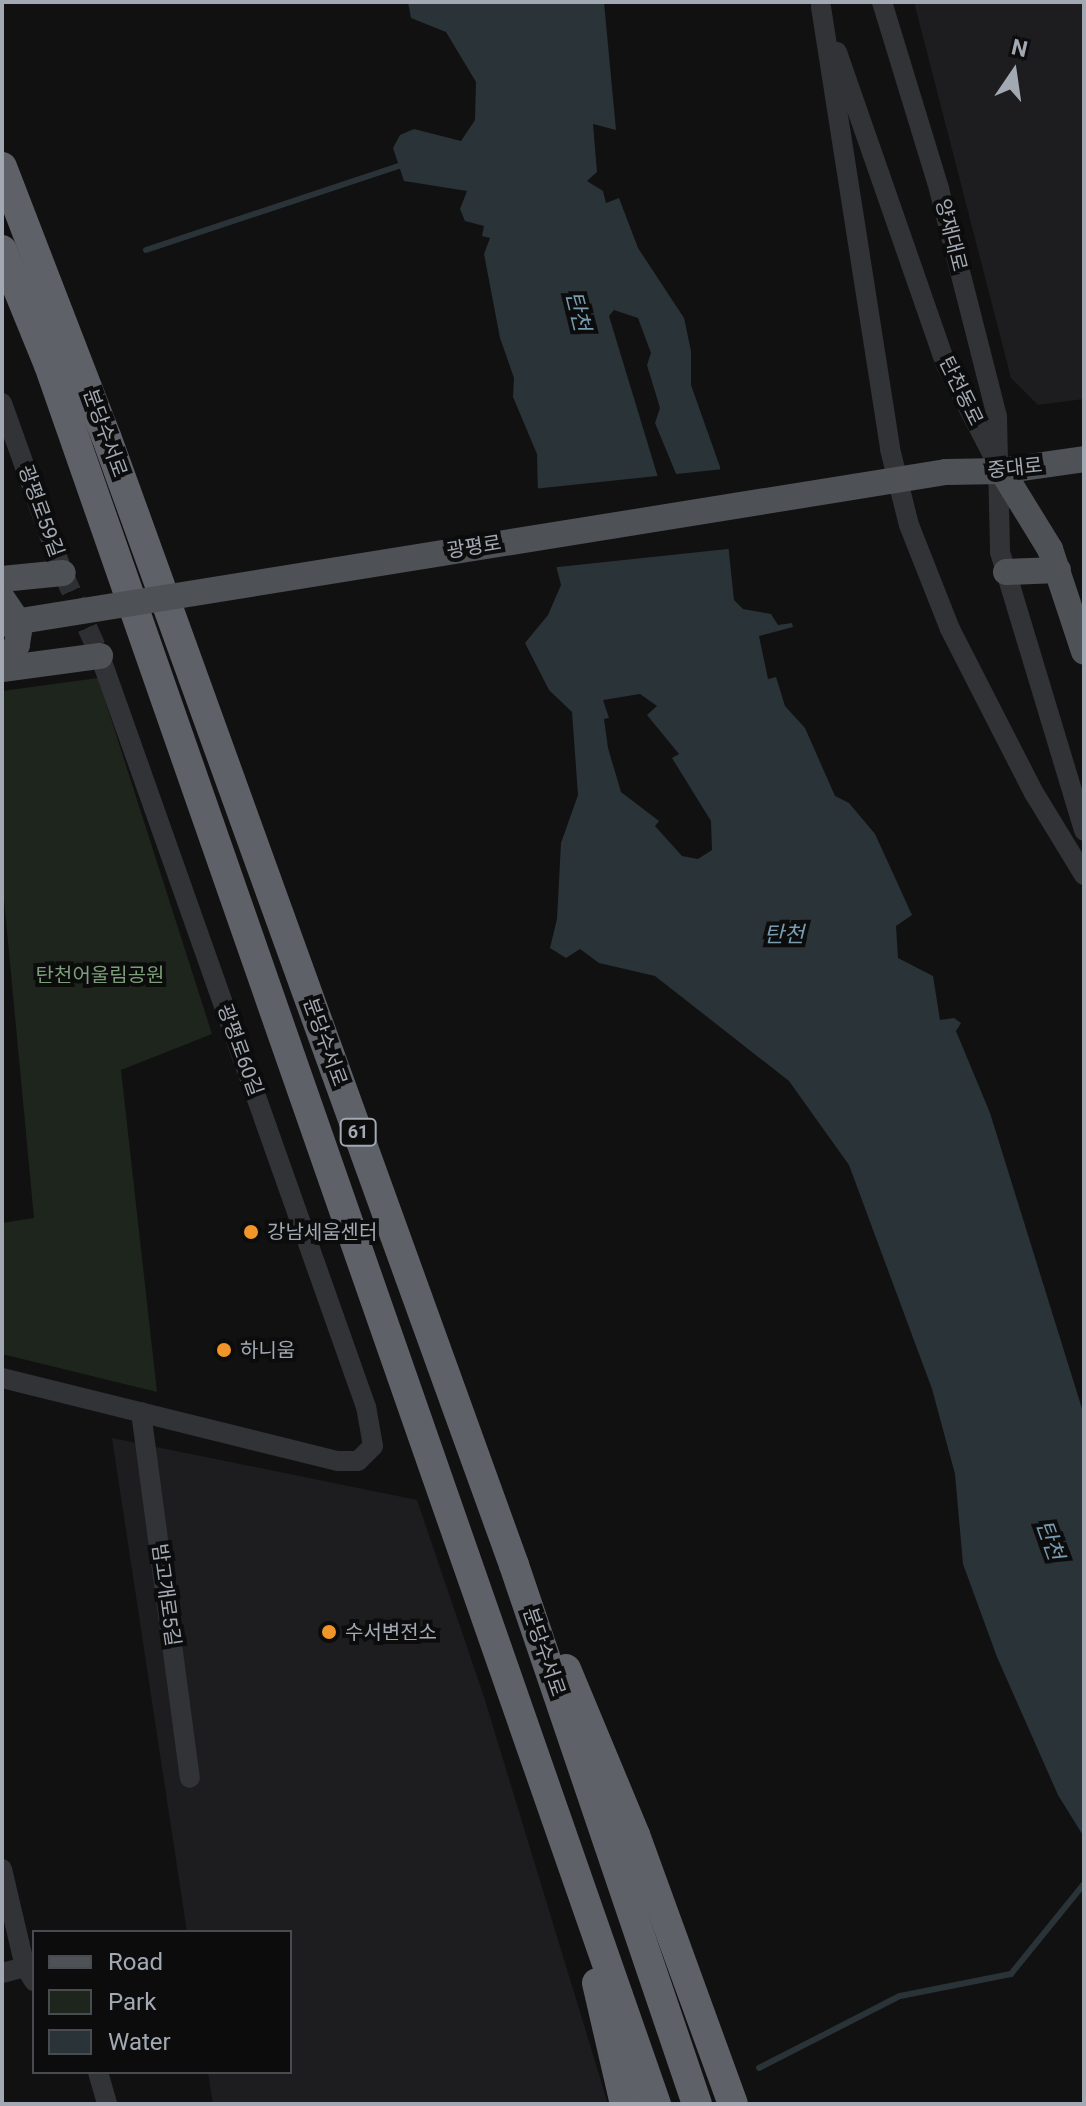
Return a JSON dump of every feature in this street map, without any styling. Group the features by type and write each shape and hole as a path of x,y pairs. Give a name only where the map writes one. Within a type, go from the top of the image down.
{"highway":[{"name":"분당수서로","path":"2,167 106,436 514,1565 697,2104"},
{"name":"분당수서로","path":"2,250 54,380 656,2104"},
{"path":"514,1565 587,1711 733,2104"},
{"path":"570,1852 625,2104"}],"main road":[{"name":"중대로","path":"946,472 1002,471 1084,459"},
{"path":"1002,471 1058,570 1084,652"},
{"name":"광평로","path":"2,624 946,472"},
{"path":"1006,572 1058,570"},
{"path":"2,579 63,573"},
{"path":"2,598 20,625 17,645 2,666"},
{"path":"2,666 100,656"}],"street":[{"name":"양재대로","path":"882,2 947,219 997,417 1002,471"},
{"name":"탄천동로","path":"820,5 945,363 1002,471 1000,552 1084,831"},
{"path":"820,5 887,434 909,525 950,629 1034,793 1084,875"},
{"name":"광평로59길","path":"2,403 63,573"},
{"name":"광평로60길","path":"100,656 366,1407 373,1446 358,1461 338,1461 141,1412"},
{"path":"2,1378 141,1412"},
{"name":"밤고개로5길","path":"141,1412 190,1778"},
{"path":"2,1869 30,1974 2,1973"},
{"path":"99,2074 107,2104"}],"shaded area":[{"path":"914,2 1084,2 1084,399 1038,405 1011,378"},
{"path":"112,1438 417,1500 484,1697 608,2104 213,2104 208,2074 292,2074 292,1930 187,1930"}],"green space":[{"name":"탄천어울림공원","path":"98,678 212,1034 121,1070 157,1392 2,1354 2,1223 34,1218 2,878 2,691"}],"water":[{"name":"탄천","path":"408,2 604,2 616,130 593,124 597,172 587,181 603,191 606,203 619,198 638,248 684,318 691,351 691,385 720,467 734,600 743,609 771,614 778,625 792,623 793,627 759,636 768,679 776,677 785,706 805,728 835,796 849,803 875,834 912,915 896,926 898,958 933,976 940,1020 954,1018 961,1023 956,1031 990,1113 1084,1415 1084,1837 1058,1795 997,1657 963,1564 955,1474 932,1389 849,1165 789,1081 655,976 599,963 580,949 566,958 550,948 557,919 561,843 578,795 572,712 549,690 525,643 548,615 561,585 538,495 537,454 513,397 514,378 500,338 484,254 490,238 482,236 484,226 465,221 460,209 467,191 404,181 393,148 400,135 414,129 461,141 475,120 476,82 446,32 411,18","holes":["614,310 638,318 651,353 647,365 660,408 655,423 679,481 660,484 609,316","640,694 657,706 647,715 679,754 672,758 711,821 712,850 698,859 682,856 655,826 659,821 621,792 608,748 604,719 609,718 603,700"]}],"pier":[{"path":"724,469 732,549 541,569 533,489"}],"waterway":[{"path":"146,250 399,166"},
{"path":"759,2068 900,1996 1011,1974 1084,1884"}],"tunnel":[{"path":"63,573 100,656"}],"place":[{"name":"강남세움센터","path":"251,1232"},
{"name":"하니움","path":"224,1350"},
{"name":"수서변전소","path":"329,1632"}]}
